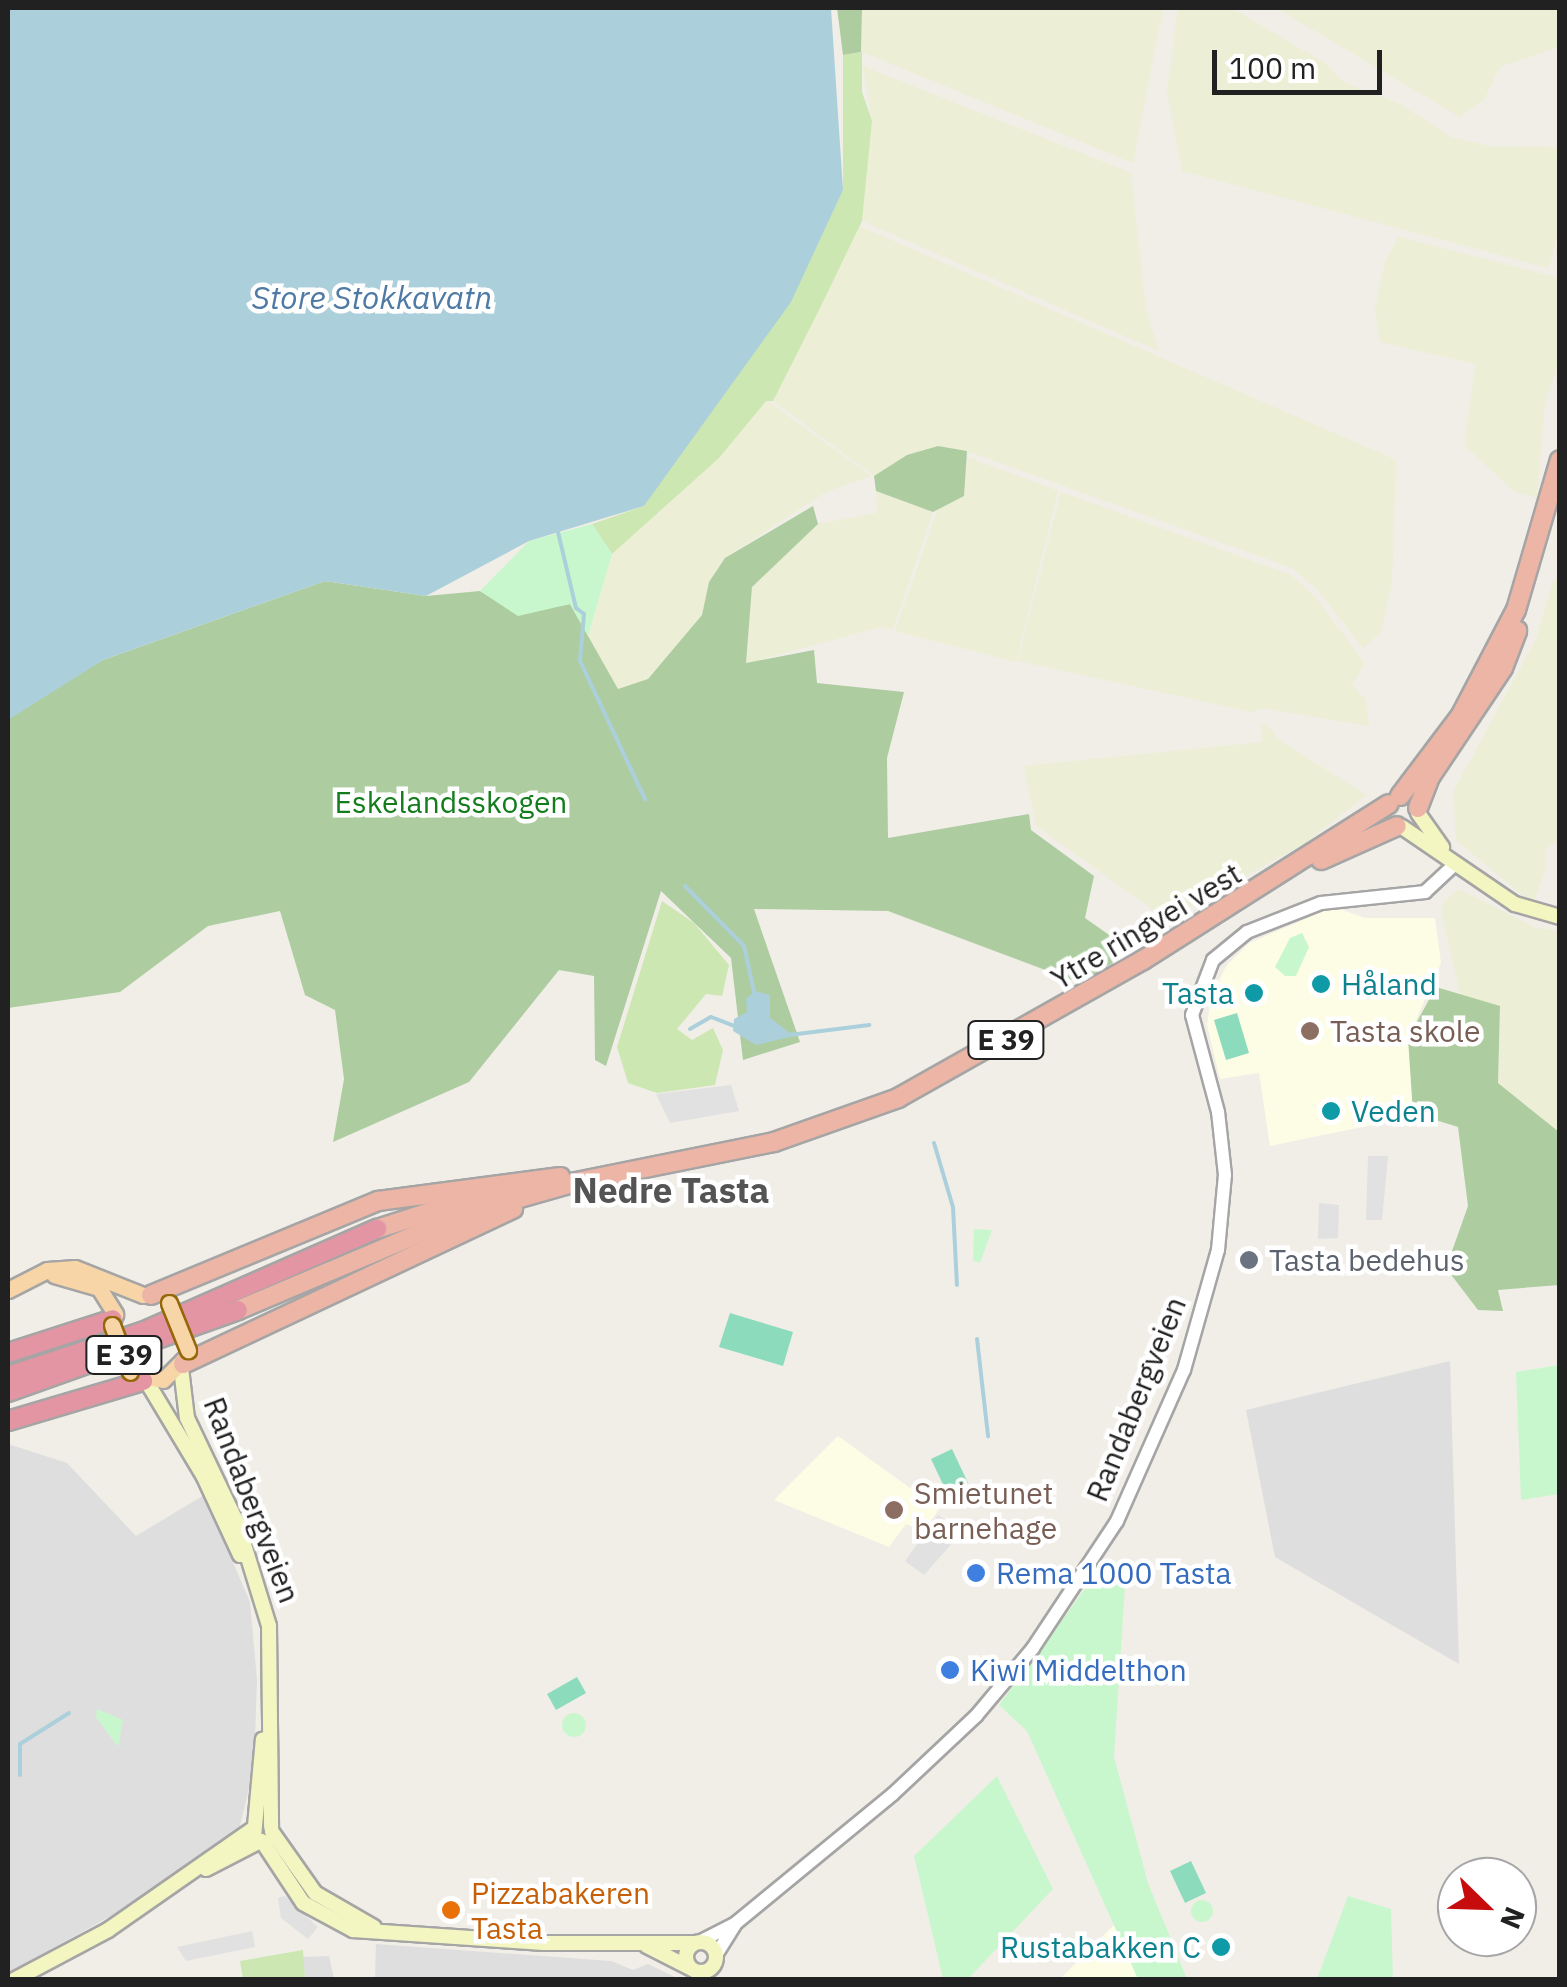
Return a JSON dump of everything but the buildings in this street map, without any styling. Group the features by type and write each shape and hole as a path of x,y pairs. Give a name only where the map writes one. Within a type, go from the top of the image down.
{"highway":[{"name":"E 39","path":"1394,800 1461,715 1516,610 1560,460"},
{"name":"E 39","path":"1399,826 1418,810 1430,777 1503,668 1560,484"},
{"path":"1399,826 1387,814 1394,800 1418,810"},
{"name":"Ytre ringvei vest","path":"795,1134 830,1124 958,1068 1275,881 1394,800"},
{"name":"Ytre ringvei vest","path":"1275,881 1399,826"},
{"name":"E 39","path":"147,1295 378,1201 560,1177 795,1134"},
{"name":"E 39","path":"8,1392 238,1310 470,1212 589,1180 795,1134"},
{"name":"E 39","path":"8,1376 157,1326 377,1229 560,1177"},
{"name":"E 39","path":"184,1361 449,1238 589,1180"},
{"name":"E 39","path":"8,1352 113,1319"},
{"name":"E 39","path":"8,1422 140,1378"}],"main road":[{"path":"1418,810 1454,864"},
{"path":"1399,826 1515,904 1560,917"},
{"path":"8,1290 30,1277 75,1268 170,1304 184,1361 140,1378 113,1319 90,1283 30,1277"},
{"path":"113,1319 147,1295"},
{"name":"Randabergveien","path":"184,1361 187,1418 258,1578 270,1651 262,1832 287,1886 310,1908 354,1930 647,1946 697,1943"},
{"name":"Randabergveien","path":"140,1378 229,1529 270,1651"},
{"path":"32,1980 82,1944 262,1832"},
{"path":"697,1943 715,1966 695,1973 686,1954 697,1943"},
{"path":"14,1980 82,1944"},
{"name":"Randabergveien","path":"647,1946 695,1973"}],"street":[{"name":"Randabergveien","path":"697,1943 736,1923 894,1794 976,1716 1059,1612 1123,1508 1184,1370 1218,1250 1226,1176 1218,1112 1192,1015 1213,960 1247,932 1321,903 1425,892 1454,864"},
{"name":"Randabergveien","path":"715,1966 736,1923"}],"shaded area":[{"path":"862,8 1163,8 1133,163 862,52"},
{"path":"1178,8 1232,8 1328,65 1343,82 1398,103 1451,137 1489,146 1559,147 1559,227 1549,268 1182,171 1167,92"},
{"path":"1276,8 1559,8 1559,47 1500,67 1484,100 1460,117"},
{"path":"863,66 1131,173 1146,311 1159,351 862,221 872,121"},
{"path":"859,226 1396,460 1392,583 1381,632 1363,648 1317,589 1292,568 967,451 938,446 907,455 874,476 773,401"},
{"path":"1399,237 1559,278 1559,362 1545,403 1537,498 1514,491 1464,445 1476,364 1380,342 1375,308 1385,262"},
{"path":"766,400 871,476 826,492 725,558 709,582 702,615 648,679 617,689 588,636 612,554 719,458"},
{"path":"967,457 1058,491 1016,662 895,631 938,509 964,495"},
{"path":"876,491 933,512 893,629 880,627 746,664 752,587 818,524 877,513"},
{"path":"1061,492 1291,575 1315,596 1365,664 1352,684 1366,700 1369,726 1262,708 1252,712 1018,661"},
{"path":"1554,578 1559,579 1559,839 1545,850 1546,869 1533,904 1456,840 1453,792 1536,639"},
{"path":"1267,724 1278,739 1366,795 1304,844 1166,919 1036,826 1024,766 1262,742 1261,725"},
{"path":"1459,889 1536,928 1559,930 1559,1132 1498,1083 1500,1007 1461,999 1442,914 1444,901"},
{"name":"Tasta skole","path":"1334,907 1365,918 1435,918 1441,963 1408,1038 1414,1113 1439,1121 1391,1121 1270,1146 1259,1073 1220,1079 1207,1025 1211,995 1227,965 1249,943"},
{"path":"731,1085 739,1111 670,1123 656,1094"},
{"path":"1368,1156 1388,1156 1382,1220 1366,1220"},
{"path":"1319,1203 1339,1205 1338,1238 1318,1239"},
{"path":"1450,1361 1459,1664 1275,1557 1246,1410"},
{"path":"838,1436 939,1509 924,1531 906,1524 889,1547 774,1500"},
{"path":"8,1444 67,1463 136,1536 204,1495 250,1602 257,1680 254,1767 235,1847 8,1973"},
{"path":"938,1515 962,1532 924,1575 905,1561"},
{"path":"285,1896 318,1927 308,1939 281,1918 278,1898"},
{"path":"1115,1924 1138,1979 1060,1979"},
{"path":"252,1931 255,1947 186,1961 177,1947"},
{"path":"376,1944 611,1961 633,1970 648,1964 679,1979 375,1979"},
{"path":"329,1956 334,1979 305,1979 303,1957"}],"green space":[{"path":"837,8 862,8 861,52 843,55"},
{"path":"862,52 862,92 872,121 862,221 821,306 773,401 766,401 719,458 612,554 592,524 644,506 843,190 843,55"},
{"path":"938,446 967,451 964,496 933,512 876,491 874,476 907,455"},
{"name":"Eskelandsskogen","path":"813,506 818,524 752,587 746,663 814,650 817,683 904,692 887,758 888,838 1029,814 1031,830 1094,876 1085,918 1132,951 1080,983 888,911 754,909 800,1042 743,1060 731,958 661,891 606,1066 595,1060 594,976 559,970 469,1082 333,1142 344,1079 335,1010 305,995 280,911 208,926 120,992 8,1008 8,719 43,693 103,660 325,581 426,596 480,591 518,614 570,604 618,689 648,679 702,615 709,582 725,558"},
{"path":"592,524 612,554 588,636 570,604 518,616 480,591 529,541"},
{"path":"662,901 694,923 729,965 722,996 706,994 677,1029 692,1040 713,1028 723,1050 715,1085 657,1093 628,1083 617,1047"},
{"path":"1302,933 1309,947 1296,976 1285,976 1275,967 1290,938"},
{"path":"1436,987 1500,1006 1498,1083 1559,1132 1559,1285 1498,1290 1503,1311 1478,1310 1446,1268 1468,1206 1458,1127 1413,1113 1408,1038"},
{"path":"1237,1013 1249,1053 1226,1060 1214,1020"},
{"path":"974,1229 992,1230 980,1263 973,1260"},
{"path":"730,1313 793,1332 783,1366 719,1347"},
{"path":"1559,1365 1559,1494 1521,1500 1516,1372"},
{"path":"952,1449 968,1483 947,1493 931,1459"},
{"path":"1102,1566 1126,1570 1114,1757 1148,1883 1187,1979 1138,1979 1027,1731 999,1705"},
{"path":"577,1677 586,1693 556,1710 547,1694"},
{"path":"97,1709 123,1720 118,1747 96,1717"},
{"path":"574,1713 583,1716 583,1734 574,1737 565,1734 562,1725 565,1716"},
{"path":"997,1776 1053,1889 968,1979 943,1979 914,1856"},
{"path":"1191,1861 1206,1893 1185,1903 1170,1871"},
{"path":"1348,1896 1391,1909 1393,1979 1317,1979"},
{"path":"1202,1900 1210,1903 1210,1919 1202,1922 1194,1919 1191,1911 1194,1903"},
{"path":"303,1950 305,1979 243,1979 240,1961"}],"water":[{"name":"Store Stokkavatn","path":"8,8 831,8 843,190 791,302 644,506 529,541 426,596 325,581 103,660 8,720"},
{"path":"755,991 770,995 770,1018 794,1036 756,1045 733,1031 734,1019 747,1012 746,999"}],"waterway":[{"path":"558,532 576,608 584,614 580,661 645,799"},
{"path":"685,886 744,946 755,996"},
{"path":"690,1029 711,1017 735,1026"},
{"path":"789,1035 869,1025"},
{"path":"934,1143 953,1207 957,1285"},
{"path":"977,1339 988,1436"},
{"path":"20,1775 20,1744 69,1713"}],"place":[{"name":"Håland","path":"1321,984"},
{"name":"Tasta","path":"1254,993"},
{"name":"Tasta skole","path":"1310,1031"},
{"name":"Veden","path":"1331,1111"},
{"name":"Tasta bedehus","path":"1249,1260"},
{"name":"Smietunet barnehage","path":"894,1510"},
{"name":"Rema 1000 Tasta","path":"976,1573"},
{"name":"Kiwi Middelthon","path":"950,1670"},
{"name":"Pizzabakeren Tasta","path":"451,1910"},
{"name":"Rustabakken C","path":"1221,1947"}],"district":[{"name":"Nedre Tasta","path":"671,1190"}]}
